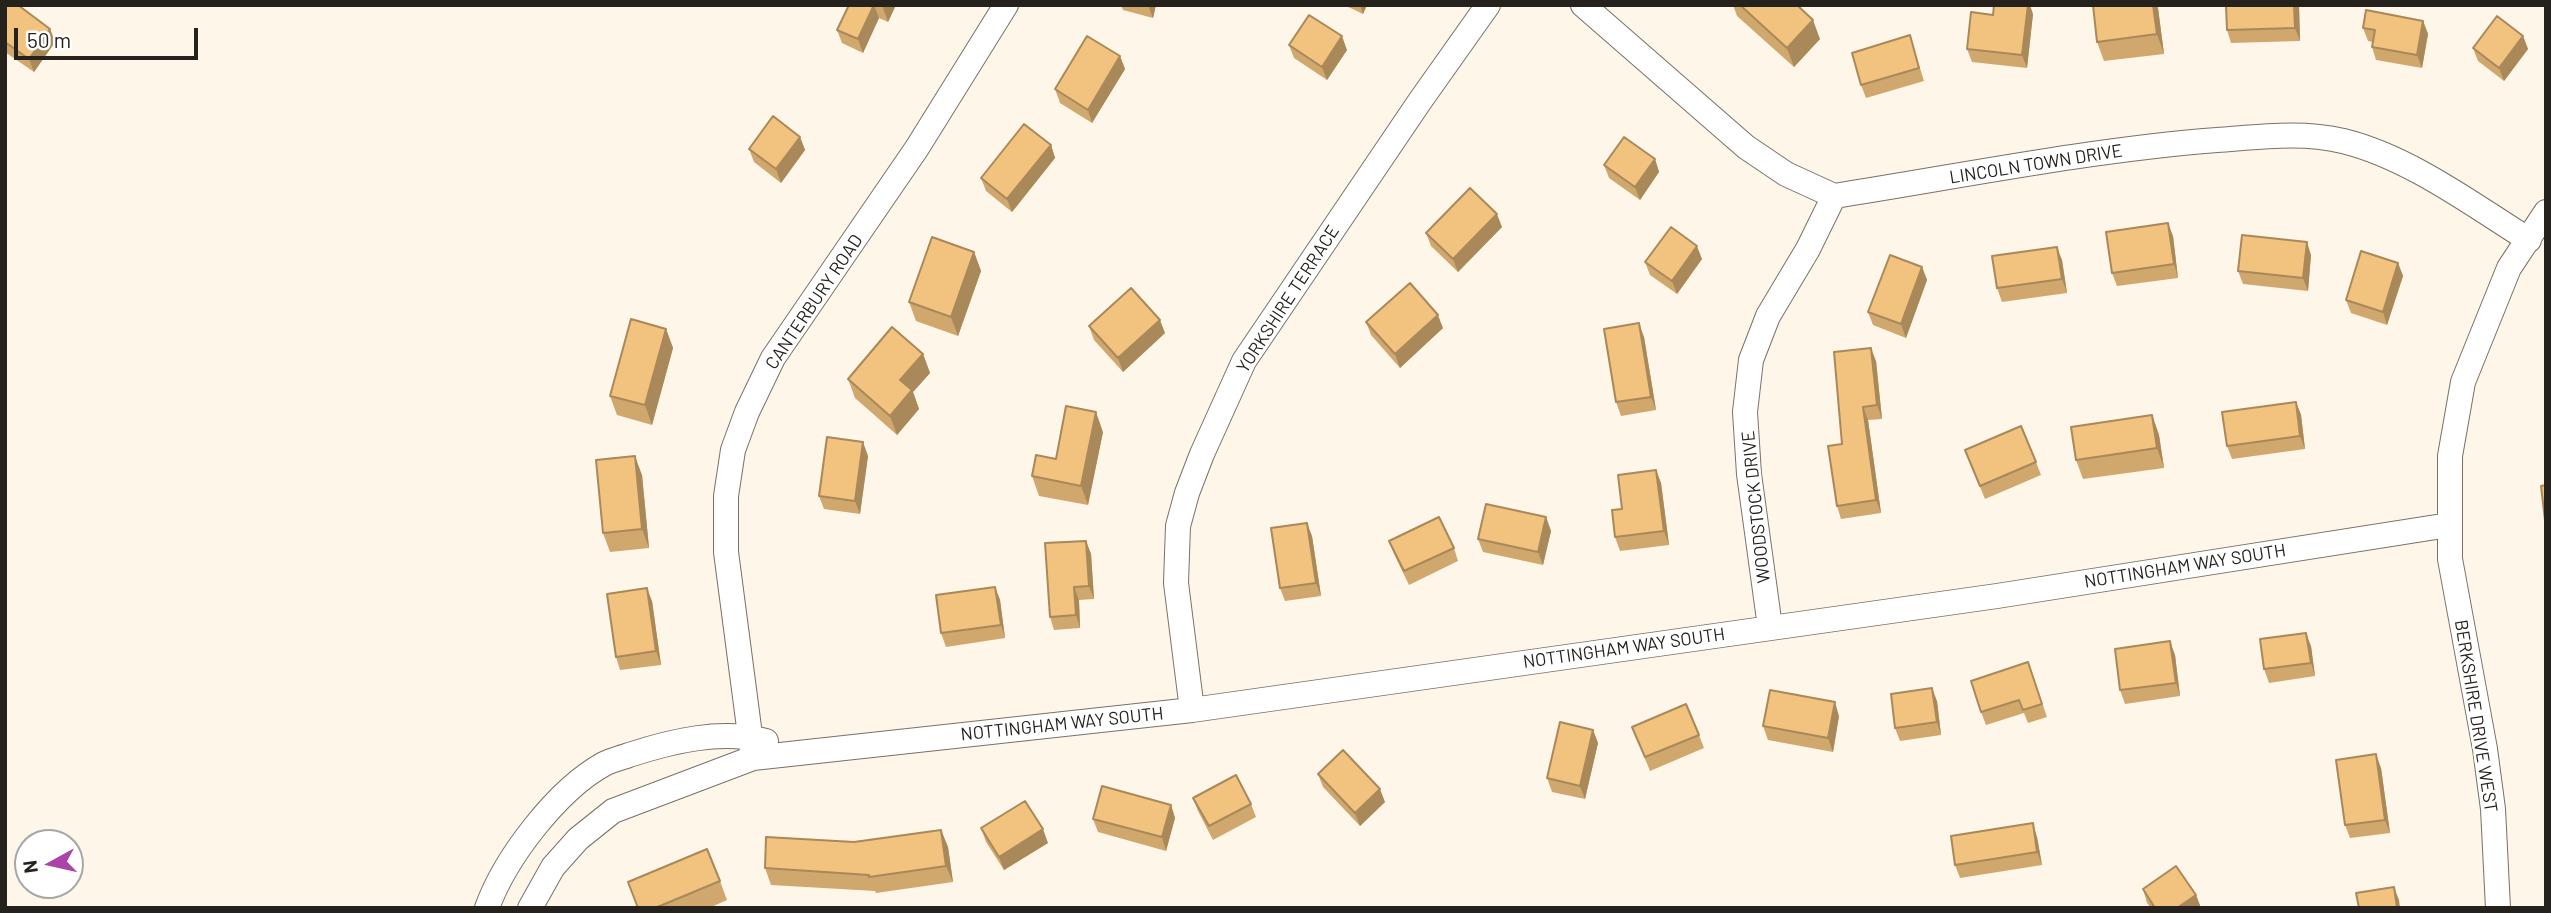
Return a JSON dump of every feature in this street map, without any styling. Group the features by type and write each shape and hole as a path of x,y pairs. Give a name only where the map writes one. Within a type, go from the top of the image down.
{"street":[{"name":"CANTERBURY ROAD","path":"751,747 726,552 726,496 733,450 747,412 773,358 917,148 1006,5"},
{"name":"YORKSHIRE TERRACE","path":"1192,710 1176,583 1178,526 1202,454 1244,362 1488,5"},
{"path":"1584,5 1746,147 1786,174 1834,196"},
{"name":"LINCOLN TOWN DRIVE","path":"1834,196 2163,144 2292,135 2343,141 2392,159 2529,240"},
{"name":"WOODSTOCK DRIVE","path":"1770,628 1749,474 1745,412 1751,360 1768,316 1808,249 1834,196"},
{"name":"BERKSHIRE DRIVE WEST","path":"2498,908 2493,809 2485,749 2450,559 2450,456 2463,382 2509,268 2546,212"},
{"name":"NOTTINGHAM WAY SOUTH","path":"487,908 511,862 535,828 568,790 604,764 664,744 709,737 751,747 795,753 1192,710 1997,596 2449,525"},
{"name":"NOTTINGHAM WAY SOUTH","path":"530,908 553,867 578,839 613,811 751,747"}],"building":[{"path":"5,5 18,5 50,29 29,59 5,42"},
{"path":"849,5 874,5 858,39 837,30"},
{"path":"1740,5 1797,5 1813,20 1787,48"},
{"path":"1994,5 2028,5 2022,55 1967,49 1971,12 1993,15"},
{"path":"2093,5 2153,5 2157,34 2097,42"},
{"path":"2226,5 2294,5 2295,28 2227,30"},
{"path":"2366,10 2423,21 2417,55 2372,47 2375,30 2363,28"},
{"path":"1309,15 1342,36 1322,67 1289,45"},
{"path":"2497,16 2523,36 2499,68 2473,48"},
{"path":"1910,35 1919,68 1861,85 1852,53"},
{"path":"1087,36 1120,56 1088,110 1055,89"},
{"path":"773,116 800,137 776,169 749,149"},
{"path":"1024,124 1051,145 1007,199 981,178"},
{"path":"1624,137 1655,159 1635,187 1604,165"},
{"path":"1470,188 1497,214 1453,259 1426,233"},
{"path":"2168,223 2174,264 2112,273 2106,232"},
{"path":"1671,227 1697,246 1672,281 1645,262"},
{"path":"2242,235 2307,242 2303,278 2238,271"},
{"path":"932,237 974,252 951,317 909,302"},
{"path":"2057,247 2062,279 1997,288 1992,256"},
{"path":"2361,251 2398,263 2383,312 2346,300"},
{"path":"1890,255 1922,267 1901,324 1868,312"},
{"path":"1410,283 1438,315 1395,354 1366,322"},
{"path":"1131,288 1160,320 1118,358 1089,326"},
{"path":"631,319 666,329 645,405 610,396"},
{"path":"1639,323 1651,397 1616,402 1604,329"},
{"path":"892,327 923,354 900,380 912,390 890,416 848,379"},
{"path":"1871,348 1877,405 1863,407 1876,500 1837,506 1828,446 1842,444 1834,352"},
{"path":"2296,402 2300,436 2227,446 2222,412"},
{"path":"1066,406 1096,412 1081,486 1032,476 1036,455 1056,459"},
{"path":"2152,415 2157,448 2076,460 2071,427"},
{"path":"2021,426 2036,462 1980,486 1965,450"},
{"path":"827,437 863,442 855,501 819,496"},
{"path":"635,456 642,529 603,533 596,460"},
{"path":"1656,470 1664,531 1615,537 1612,510 1622,509 1618,475"},
{"path":"2546,485 2546,529 2541,486"},
{"path":"1486,504 1546,517 1538,552 1478,539"},
{"path":"1439,517 1454,548 1404,571 1389,541"},
{"path":"1307,523 1316,583 1280,588 1271,528"},
{"path":"1086,541 1089,586 1074,587 1076,615 1050,617 1045,543"},
{"path":"995,587 1001,625 941,633 936,595"},
{"path":"647,588 656,651 616,657 607,594"},
{"path":"2306,633 2311,663 2264,669 2260,639"},
{"path":"2170,641 2176,683 2120,690 2115,649"},
{"path":"2028,662 2042,704 2023,710 2019,700 1981,712 1971,681"},
{"path":"1932,688 1937,722 1895,728 1891,694"},
{"path":"1770,690 1835,702 1828,738 1763,726"},
{"path":"1686,704 1699,735 1645,757 1632,727"},
{"path":"1560,722 1593,730 1580,786 1547,778"},
{"path":"1343,750 1380,789 1355,813 1318,774"},
{"path":"2376,754 2385,820 2345,825 2336,760"},
{"path":"1236,775 1251,804 1209,826 1193,798"},
{"path":"1102,786 1171,805 1162,837 1093,819"},
{"path":"1025,801 1043,829 999,857 981,828"},
{"path":"2033,823 2037,852 1955,865 1951,836"},
{"path":"941,830 946,866 869,877 765,868 766,837 854,842"},
{"path":"707,849 720,881 655,908 638,908 628,882"},
{"path":"2176,866 2196,895 2177,908 2155,908 2143,889"},
{"path":"2394,887 2397,908 2359,908 2356,893"}]}
